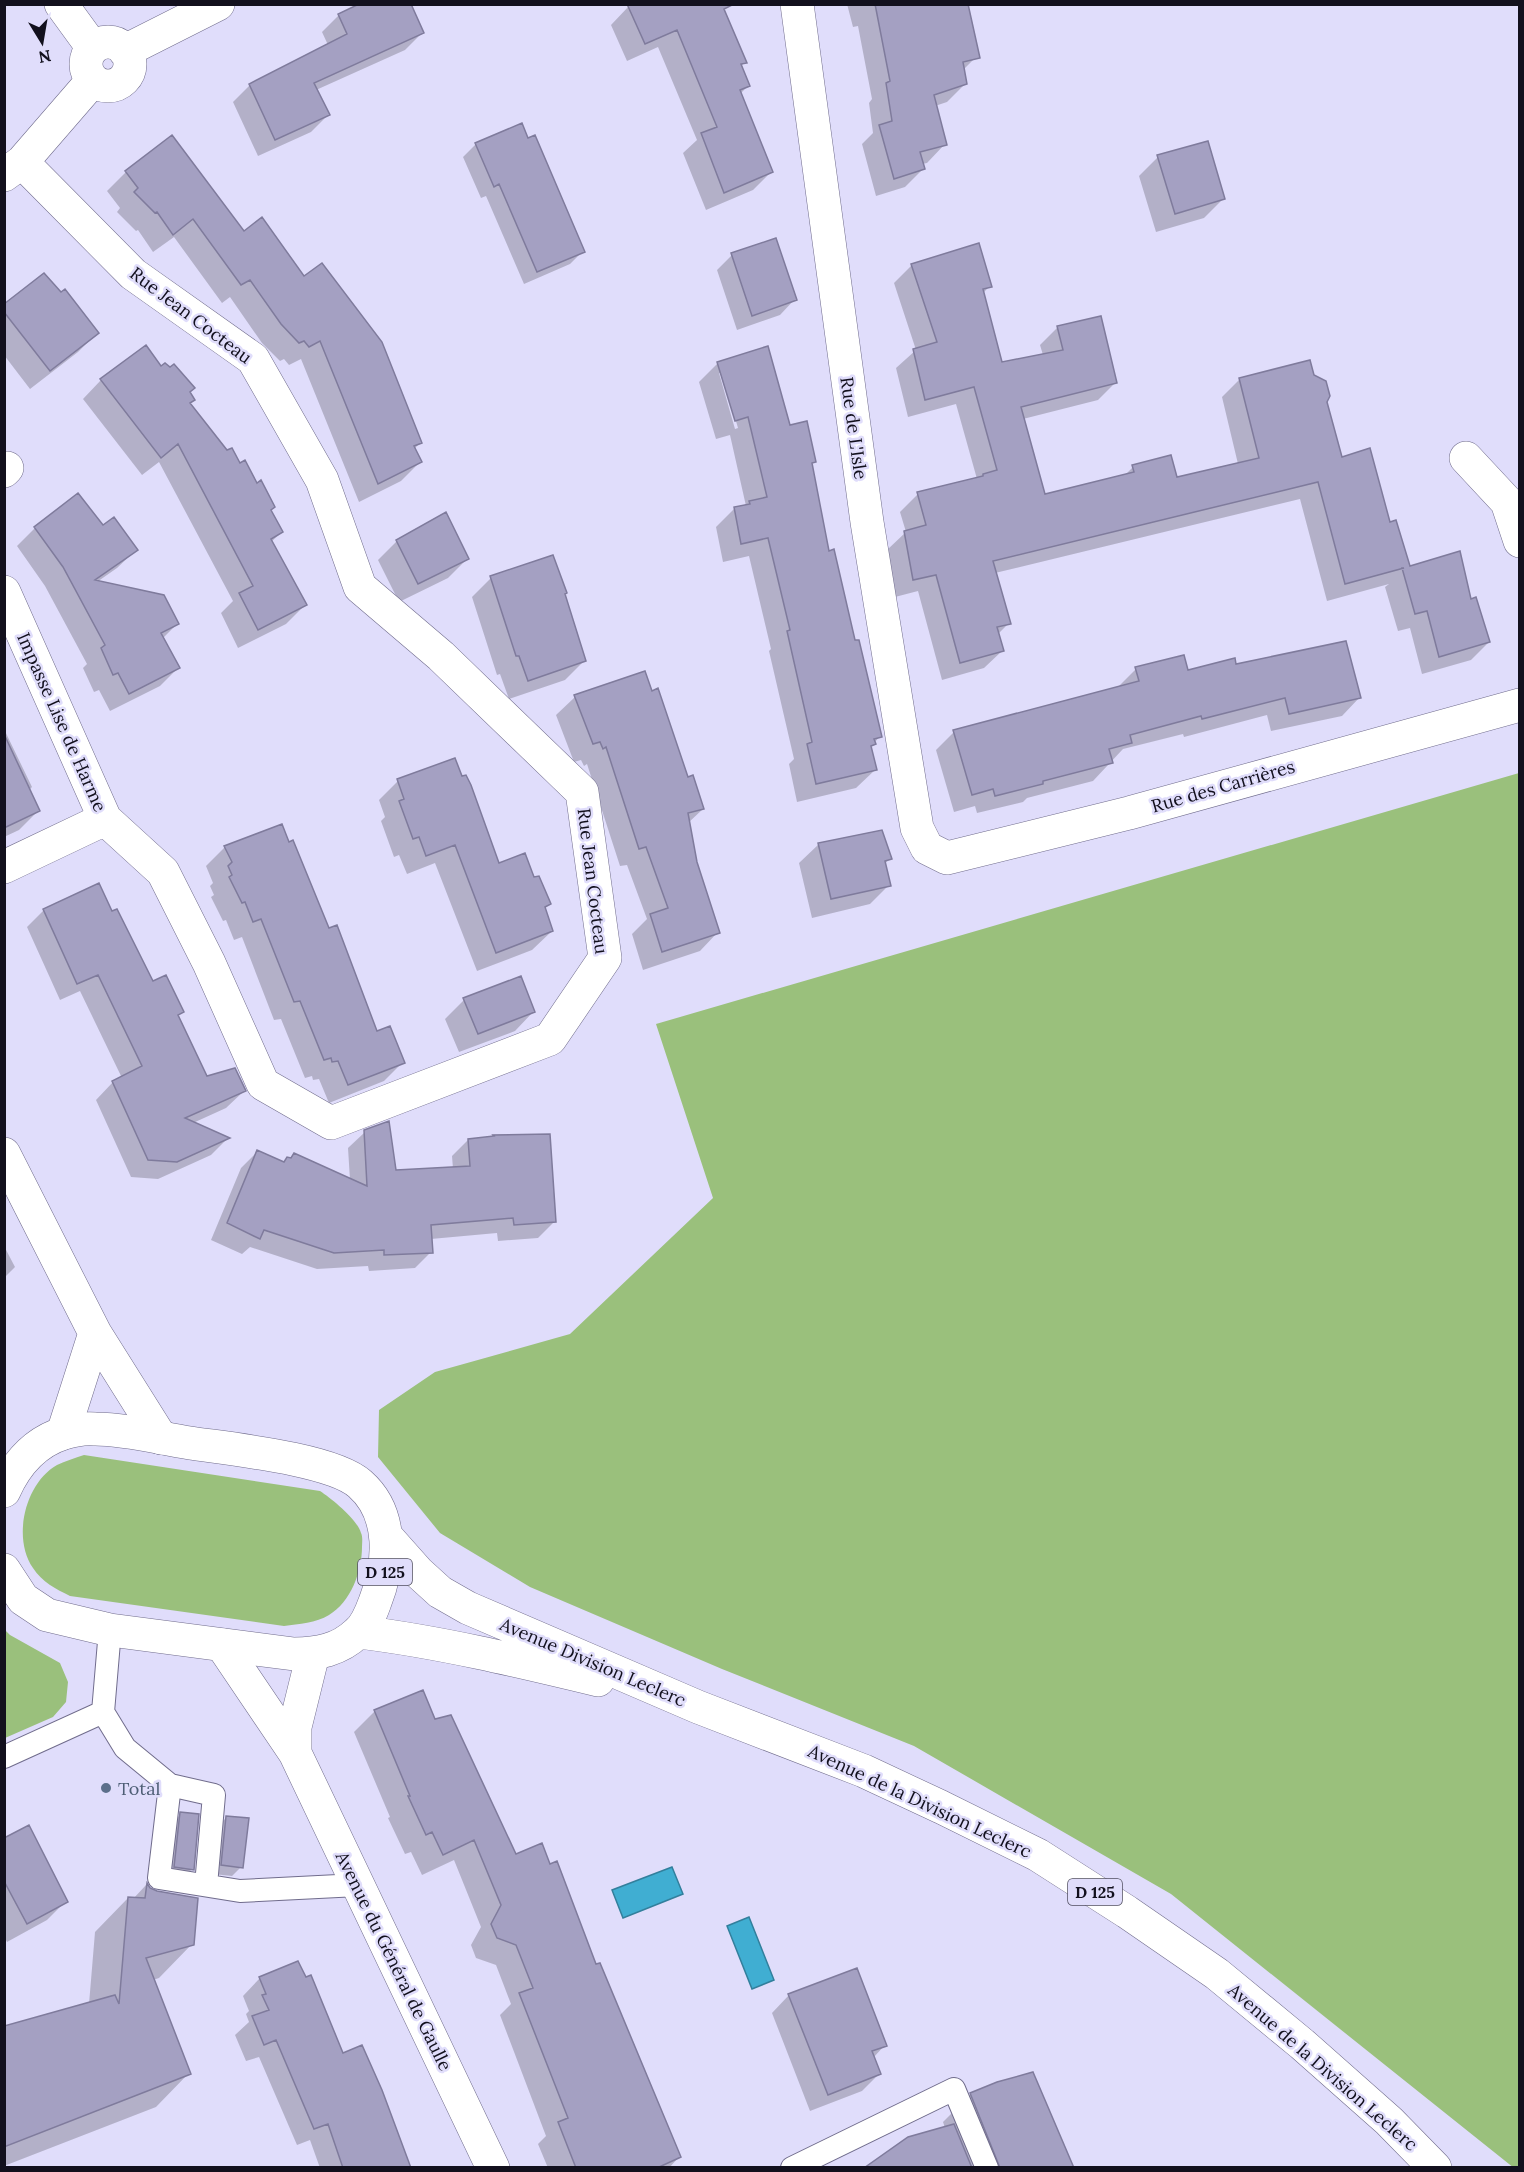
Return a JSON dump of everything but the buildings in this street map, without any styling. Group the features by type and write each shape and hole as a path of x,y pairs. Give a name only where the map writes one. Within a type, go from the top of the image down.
{"street":[{"path":"61,4 109,49"},
{"path":"13,168 93,80 88,74 86,60 218,4"},
{"name":"Rue de L'Isle","path":"796,4 867,522 917,828 927,848"},
{"name":"Rue Jean Cocteau","path":"13,168 134,274 253,359 321,480 360,587 463,676 582,792 605,958 550,1039 331,1123 263,1084 210,963 163,872 105,819"},
{"path":"1466,458 1507,502 1520,541"},
{"name":"Impasse Lise de Harme","path":"4,592 105,819"},
{"name":"Rue des Carrières","path":"927,848 947,858 1129,813 1520,705"},
{"path":"4,867 105,819"},
{"path":"4,1154 95,1333 162,1438"},
{"path":"4,1491 17,1467 51,1439 95,1333"},
{"name":"D 125","path":"4,1452 82,1429 98,1429 301,1461 344,1474 360,1484 372,1497 380,1512 386,1536 386,1569 371,1613 359,1632 348,1641 323,1653 313,1654 294,1654 110,1630 47,1614 23,1599 4,1570"},
{"name":"Avenue Division Leclerc","path":"386,1536 418,1572 441,1592 468,1608 698,1707"},
{"name":"Avenue Division Leclerc","path":"359,1632 404,1637 488,1654 698,1707"},
{"name":"Avenue du Général de Gaulle","path":"222,1645 295,1754 493,2168"},
{"name":"Avenue du Général de Gaulle","path":"295,1754 295,1727 313,1654"},
{"name":"Avenue de la Division Leclerc","path":"698,1707 854,1767 922,1798 1038,1856 1098,1893 1217,1974 1381,2113 1435,2168"}],"lane":[{"path":"110,1630 103,1712 125,1748 170,1785 214,1795 206,1885"},
{"path":"4,1757 103,1712"},
{"path":"170,1785 159,1878 240,1891 358,1885"},
{"path":"792,2168 954,2089 987,2168"}],"green space":[{"path":"1519,773 1520,2167 1514,2168 1171,1894 914,1746 722,1669 530,1587 440,1533 378,1457 379,1410 435,1372 570,1334 713,1198 656,1024"},
{"path":"84,1455 320,1491 349,1516 362,1535 360,1566 354,1585 337,1609 324,1618 284,1626 70,1596 45,1581 33,1568 23,1542 23,1527 30,1498 46,1473 57,1465"},
{"path":"4,1629 10,1635 60,1663 68,1682 66,1702 53,1717 5,1738"}],"water":[{"path":"672,1867 683,1894 623,1918 612,1890"},
{"path":"749,1917 774,1980 752,1989 727,1926"}],"place":[{"name":"Total","path":"106,1788"}]}
